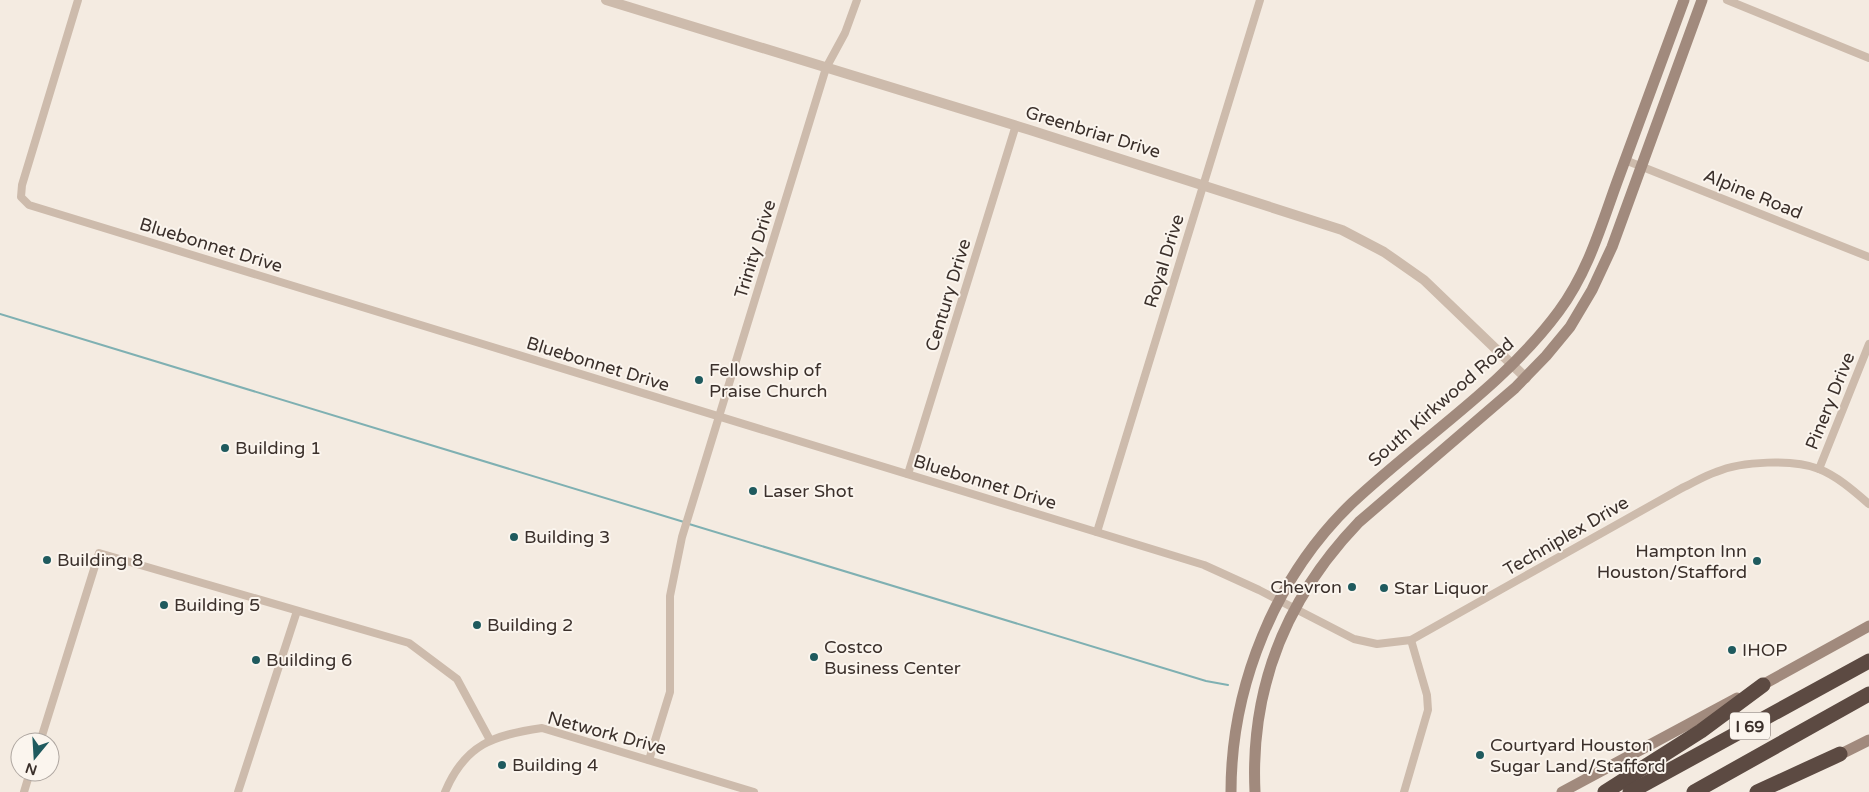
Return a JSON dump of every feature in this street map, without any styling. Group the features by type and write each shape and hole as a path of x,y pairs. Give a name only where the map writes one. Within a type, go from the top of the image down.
{"highway":[{"name":"I 69","path":"1630,792 1869,660"},
{"path":"1605,792 1700,731 1763,685"},
{"name":"I 69","path":"1694,792 1869,694"},
{"path":"1758,792 1840,754"}],"main road":[{"name":"South Kirkwood Road","path":"1231,792 1244,688 1262,636 1280,600 1328,531 1352,504 1513,366 1560,309 1586,266 1684,0"},
{"name":"South Kirkwood Road","path":"1255,792 1255,744 1263,689 1280,639 1295,608 1314,576 1340,542 1400,486 1526,378 1570,327 1600,273 1642,167 1702,0"},
{"path":"1586,266 1600,273"},
{"path":"1388,472 1400,486"},
{"path":"1328,531 1340,542"},
{"path":"1562,792 1869,626"},
{"path":"1772,792 1869,740"},
{"path":"1232,773 1237,779 1237,792"}],"street":[{"name":"Bluebonnet Drive","path":"78,0 22,185 21,197 29,206 1204,565 1280,600"},
{"name":"Greenbriar Drive","path":"606,0 1324,222 1370,244 1424,280 1526,378"},
{"name":"Trinity Drive","path":"649,760 670,692 670,596 682,538 826,68 845,34 857,0"},
{"name":"Royal Drive","path":"1097,532 1260,0"},
{"path":"1727,0 1869,58"},
{"name":"Century Drive","path":"908,474 1016,126"},
{"name":"Alpine Road","path":"1625,160 1869,257"},
{"name":"Pinery Drive","path":"1819,469 1869,344"},
{"name":"Techniplex Drive","path":"1280,600 1343,634 1366,642 1384,644 1411,640 1665,497 1717,471 1744,465 1776,463 1819,469 1852,489 1869,504"},
{"path":"43,732 99,553 410,643 457,679 490,740"},
{"path":"238,792 296,611"},
{"path":"1404,792 1428,710 1427,695 1411,640"},
{"name":"Network Drive","path":"445,792 463,762 490,740 507,733 542,728 754,792"}],"waterway":[{"path":"0,314 684,522"},
{"path":"689,524 1206,681 1228,685"}],"place":[{"name":"Fellowship of Praise Church","path":"699,380"},
{"name":"Building 1","path":"225,448"},
{"name":"Laser Shot","path":"753,491"},
{"name":"Building 3","path":"514,537"},
{"name":"Building 8","path":"47,560"},
{"name":"Hampton Inn Houston/Stafford","path":"1757,561"},
{"name":"Chevron","path":"1352,587"},
{"name":"Star Liquor","path":"1384,588"},
{"name":"Building 5","path":"164,605"},
{"name":"Building 2","path":"477,625"},
{"name":"IHOP","path":"1732,650"},
{"name":"Costco Business Center","path":"814,657"},
{"name":"Building 6","path":"256,660"},
{"name":"Courtyard Houston Sugar Land/Stafford","path":"1480,755"},
{"name":"Building 4","path":"502,765"}]}
